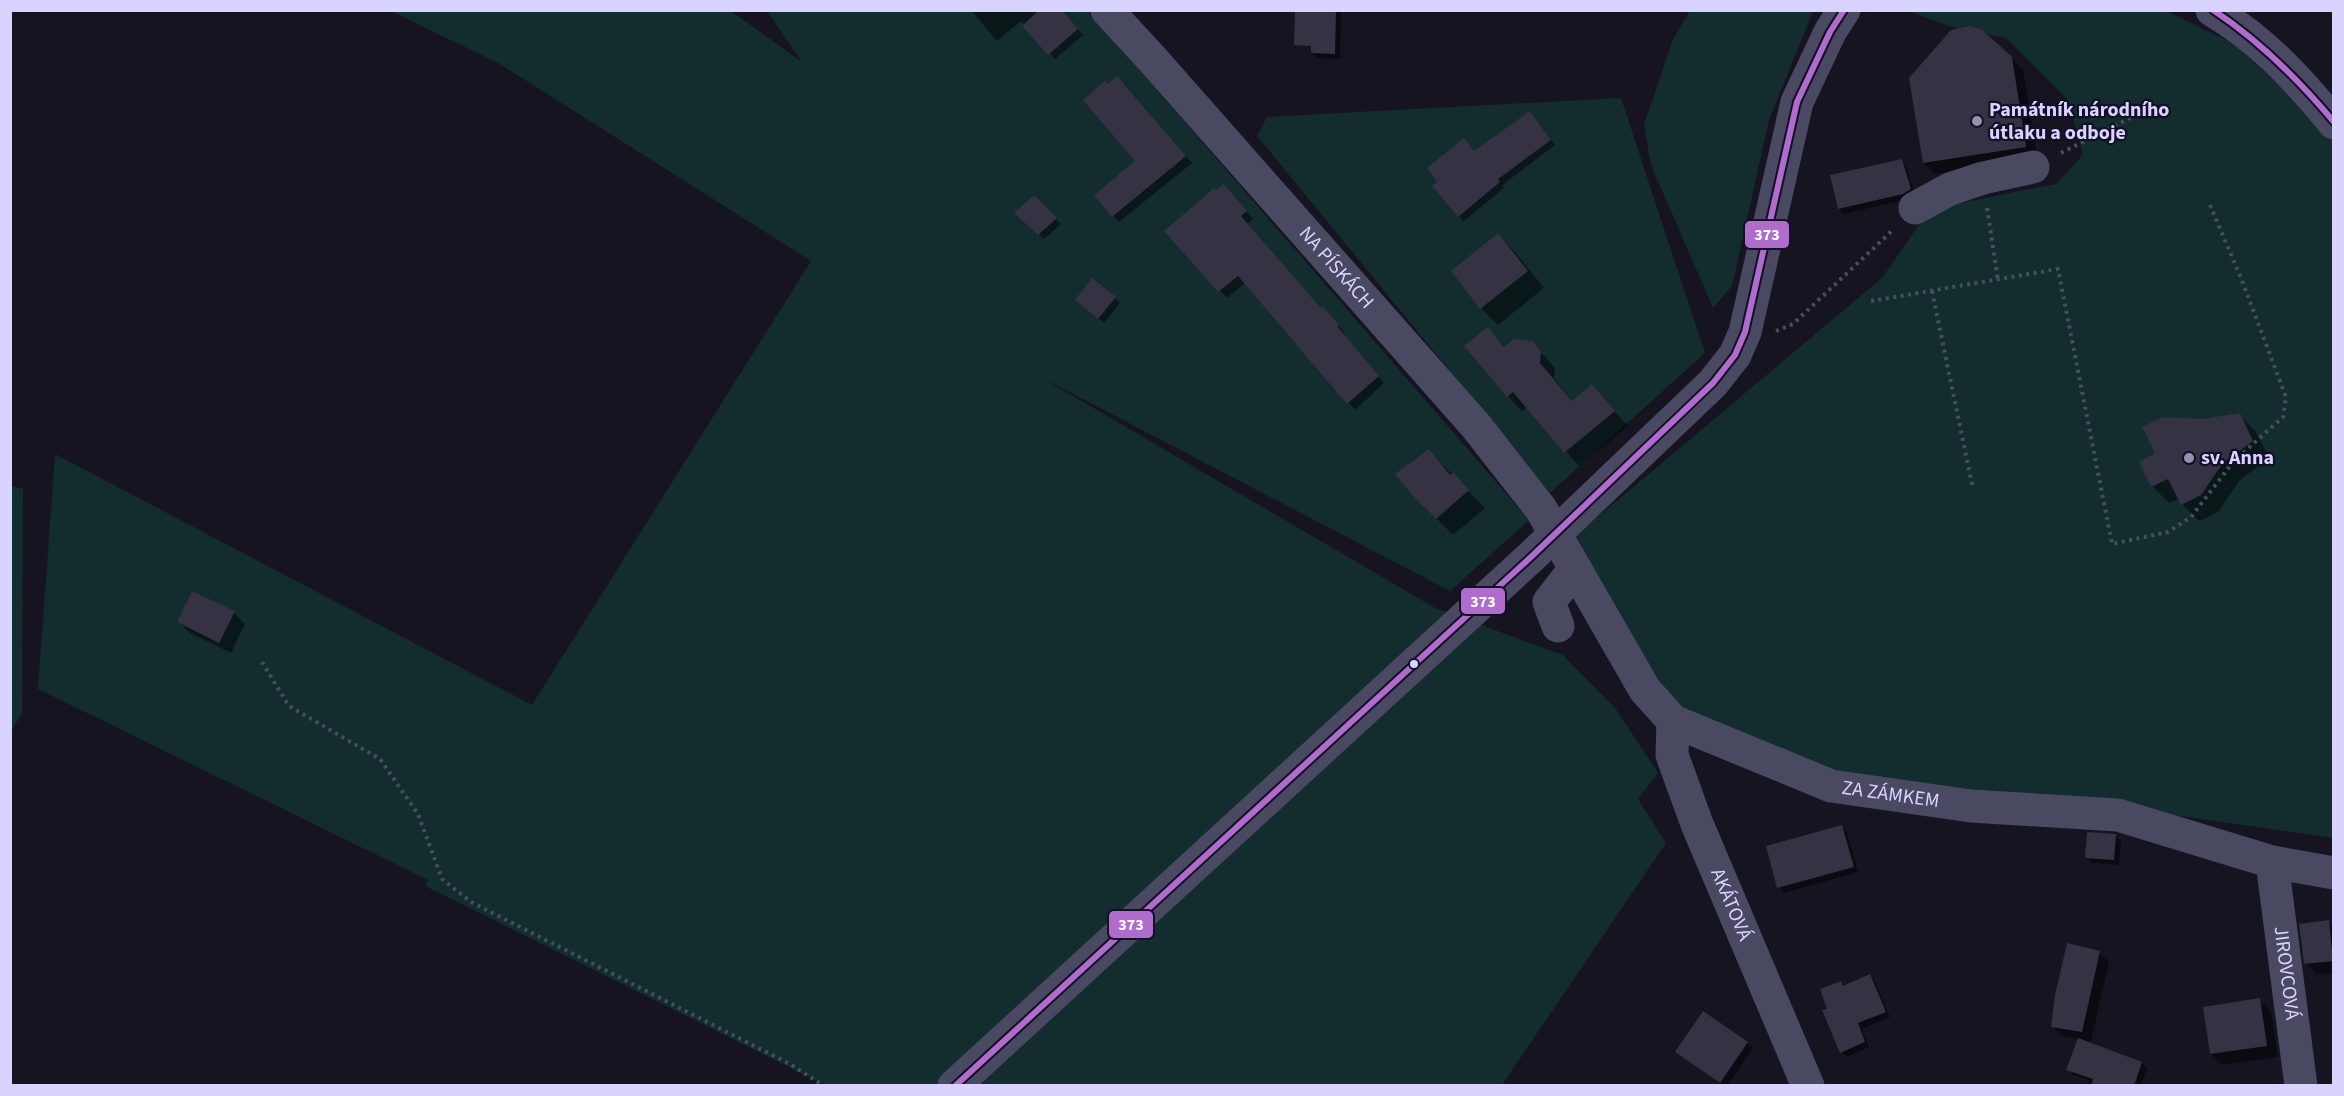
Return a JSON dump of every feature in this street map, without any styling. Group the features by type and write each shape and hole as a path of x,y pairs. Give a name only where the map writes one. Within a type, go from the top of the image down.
{"street":[{"name":"NA PÍSKÁCH","path":"1107,10 1476,426 1541,509 1554,534"},
{"path":"1138,10 1147,26 1153,60"},
{"path":"954,1086 1554,534 1713,383 1729,365 1745,332 1765,252 1797,102 1830,32 1844,10"},
{"path":"2212,10 2240,28 2283,64 2334,123"},
{"path":"1915,208 1950,189 2033,166"},
{"name":"ZA ZÁMKEM","path":"1554,534 1646,690 1673,721 1831,786 1971,806 2118,815 2272,862 2334,873"},
{"path":"1558,626 1549,602 1574,570"},
{"name":"AKÁTOVÁ","path":"1673,721 1672,755 1675,765 1697,824 1808,1086"},
{"name":"JIROVCOVÁ","path":"2272,862 2301,1086"}],"path":[{"path":"2033,166 2146,110"},
{"path":"1983,178 1998,279"},
{"path":"1871,301 2058,269 2112,543 2168,532 2192,517 2233,462 2283,417 2286,397 2241,278 2210,205"},
{"path":"1739,346 1793,324 1915,208"},
{"path":"1932,291 1973,489"},
{"path":"262,662 288,706 380,759 418,814 442,879 471,902 790,1064 824,1086"}],"green space":[{"path":"391,11 731,11 802,62 767,11 1089,11 1529,520 1450,591 1039,376 1435,608 1563,655 1616,709 1658,773 1638,799 1666,843 1502,1085 825,1085 425,886 428,880 38,689 55,454 532,705 811,261 498,63"},
{"path":"1690,11 1813,11 1769,120 1732,286 1713,308 1651,165 1644,125 1673,39"},
{"path":"1909,11 2166,11 2234,44 2326,128 2333,138 2333,838 2188,817 1872,782 1693,724 1649,684 1576,535 1882,278 1930,209 2056,184 2083,155 2068,100 2006,38 1949,26"},
{"path":"1621,98 1705,353 1550,493 1257,136 1267,117"},
{"path":"11,486 23,489 22,713 11,731"}],"building":[{"path":"1039,10 1062,10 1078,29 1048,55 1022,26"},
{"path":"1295,10 1336,10 1335,54 1311,53 1311,46 1294,45"},
{"path":"1969,26 1981,29 2012,57 2026,147 1923,163 1909,78 1951,30"},
{"path":"1117,76 1186,156 1112,217 1094,195 1135,161 1083,100 1105,81 1108,84"},
{"path":"1530,111 1551,140 1498,179 1500,182 1458,217 1432,186 1437,182 1427,168 1464,138 1474,151"},
{"path":"1902,159 1911,189 1903,194 1838,209 1830,175"},
{"path":"1224,184 1247,211 1241,216 1321,308 1323,306 1379,376 1347,404 1238,276 1218,292 1164,231 1214,188 1216,190"},
{"path":"1034,195 1057,218 1038,235 1014,213"},
{"path":"1498,233 1528,271 1480,309 1451,271"},
{"path":"1092,278 1116,297 1098,319 1075,300"},
{"path":"1488,327 1504,347 1514,339 1533,341 1541,352 1540,363 1572,401 1592,384 1615,411 1564,453 1513,392 1507,397 1464,346"},
{"name":"sv. Anna","path":"2240,413 2253,441 2223,463 2201,495 2181,505 2168,479 2151,487 2139,462 2155,453 2142,427 2163,417 2202,419"},
{"path":"1429,449 1450,475 1454,473 1469,490 1436,519 1395,474"},
{"path":"192,591 235,611 219,643 177,622"},
{"path":"1842,825 1854,867 1777,888 1766,846"},
{"path":"2087,832 2116,834 2114,860 2085,858"},
{"path":"2329,920 2333,961 2304,964 2299,924"},
{"path":"2067,943 2100,951 2082,1032 2051,1027 2055,995"},
{"path":"1870,974 1886,1012 1858,1023 1865,1042 1840,1053 1822,1010 1827,1009 1820,989 1841,981 1843,986"},
{"path":"2260,998 2267,1046 2210,1054 2203,1007"},
{"path":"1703,1011 1748,1042 1720,1083 1675,1052"},
{"path":"2078,1038 2142,1062 2134,1086 2091,1086 2093,1079 2066,1070"}],"transit line":[{"name":"373","path":"955,1086 1532,556 1713,383 1735,355 1745,332 1797,102 1830,32 1844,10"},
{"name":"373","path":"2213,10 2278,62 2334,122"}],"place":[{"name":"Památník národního útlaku a odboje","path":"1977,121"},
{"name":"sv. Anna","path":"2189,458"}]}
